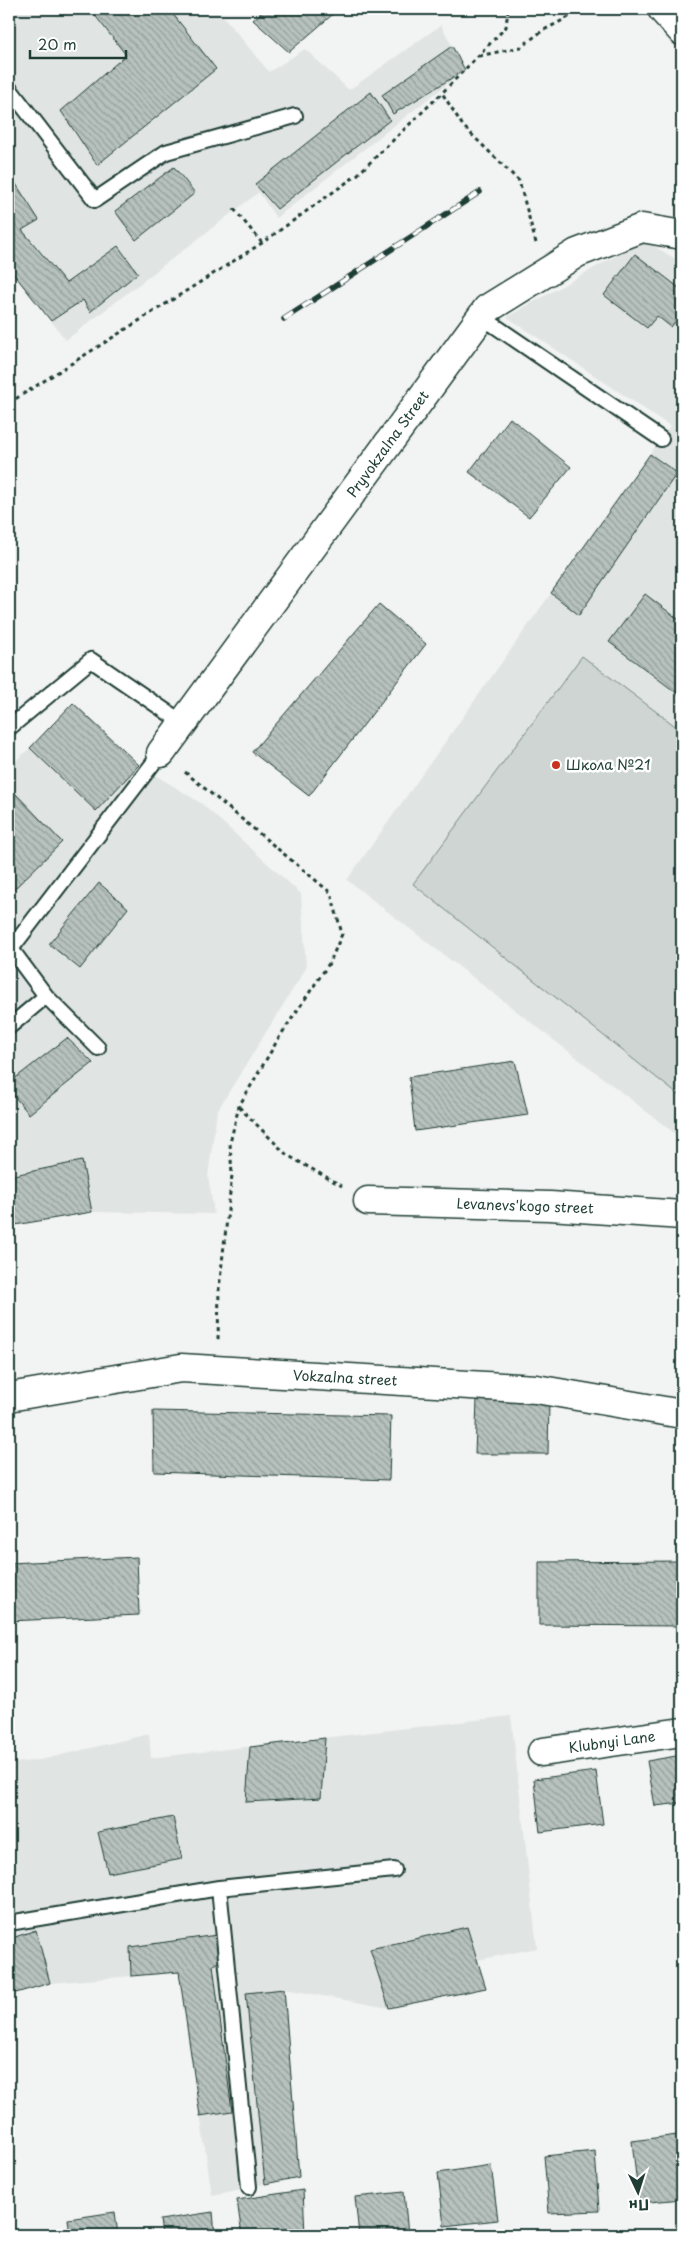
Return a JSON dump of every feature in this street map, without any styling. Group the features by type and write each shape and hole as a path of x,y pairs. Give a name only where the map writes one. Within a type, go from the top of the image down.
{"street":[{"path":"662,9 682,31"},
{"name":"Pryvokzalna Street","path":"161,753 487,309 577,254 642,228 682,235"},
{"name":"Levanevs'kogo street","path":"368,1201 550,1206 682,1215"},
{"name":"Vokzalna street","path":"9,1397 181,1368 536,1389 682,1414"},
{"name":"Klubnyi Lane","path":"542,1752 682,1732"}],"lane":[{"path":"9,88 94,200 166,152 295,116"},
{"path":"482,316 661,439"},
{"path":"9,728 91,660 183,722"},
{"path":"98,1048 46,996 11,949 161,753"},
{"path":"9,1027 46,996"},
{"path":"9,1923 219,1888 394,1870"},
{"path":"219,1888 250,2187"}],"path":[{"path":"9,403 262,243 357,175 442,93 506,27 508,9"},
{"path":"478,56 522,47 542,31 584,9"},
{"path":"442,93 463,126 519,181 545,273"},
{"path":"234,209 262,243"},
{"path":"161,753 248,822 331,893 342,934 330,962 280,1036 239,1106 230,1143 232,1175 220,1289 219,1370"},
{"path":"239,1106 287,1155 368,1201"}],"shaded area":[{"path":"9,9 217,9 269,72 305,49 349,90 441,25 465,70 276,218 259,192 66,340 9,268"},
{"name":"Школа №21","path":"644,240 682,263 682,1139 347,880 670,426 507,317"},
{"path":"582,656 682,731 682,1098 413,884"},
{"path":"73,703 139,765 202,804 301,894 306,968 217,1111 208,1176 214,1214 92,1212 9,1226 9,767"},
{"path":"511,1716 537,1948 477,1960 486,1988 389,2008 285,1989 299,2177 212,2195 179,1972 50,1983 9,1995 9,1764 45,1759 149,1734 151,1758"}],"building":[{"path":"90,9 169,9 216,69 97,165 61,111 126,55"},
{"path":"265,9 339,9 289,52 253,20"},
{"path":"452,46 465,70 393,114 382,95"},
{"path":"371,92 390,120 277,209 255,184"},
{"path":"174,167 195,193 136,240 115,211"},
{"path":"9,175 16,184 9,189"},
{"path":"16,184 39,220 22,230 66,283 118,246 138,273 90,312 83,300 51,321 9,268 9,189"},
{"path":"635,254 682,290 682,313 671,327 657,316 647,328 604,295"},
{"path":"510,418 571,467 529,517 469,472"},
{"path":"650,454 677,473 579,615 551,593"},
{"path":"645,594 682,622 682,697 609,642"},
{"path":"379,604 426,644 309,796 252,752"},
{"path":"73,703 139,765 96,811 30,748"},
{"path":"16,794 62,842 9,894 9,802"},
{"path":"99,883 128,908 80,969 49,944"},
{"path":"67,1038 93,1063 29,1114 9,1090 9,1083"},
{"path":"515,1061 528,1115 415,1131 409,1077"},
{"path":"82,1161 92,1212 9,1226 9,1176"},
{"path":"477,1400 549,1402 548,1454 475,1454"},
{"path":"153,1411 391,1416 389,1480 154,1472"},
{"path":"137,1557 139,1615 9,1621 9,1563"},
{"path":"682,1561 682,1626 539,1625 539,1562"},
{"path":"325,1738 321,1798 246,1802 250,1747"},
{"path":"682,1755 682,1803 655,1806 647,1761"},
{"path":"596,1771 603,1824 540,1832 534,1779"},
{"path":"173,1817 182,1859 108,1873 98,1832"},
{"path":"467,1927 486,1988 389,2008 370,1949"},
{"path":"36,1930 50,1983 9,1995 9,1939"},
{"path":"217,1935 220,1961 213,1965 232,2111 200,2116 179,1972 131,1976 130,1947"},
{"path":"284,1989 299,2177 265,2184 246,1993"},
{"path":"677,2135 682,2199 639,2203 632,2141"},
{"path":"595,2151 599,2211 549,2213 544,2156"},
{"path":"491,2165 498,2220 444,2226 438,2173"},
{"path":"303,2190 305,2235 242,2235 237,2200"},
{"path":"404,2192 408,2235 359,2235 355,2197"},
{"path":"115,2212 118,2235 70,2235 68,2219"},
{"path":"213,2212 215,2235 162,2235 160,2220"}],"railway":[{"path":"284,319 480,192"}],"place":[{"name":"Школа №21","path":"556,765"}]}
